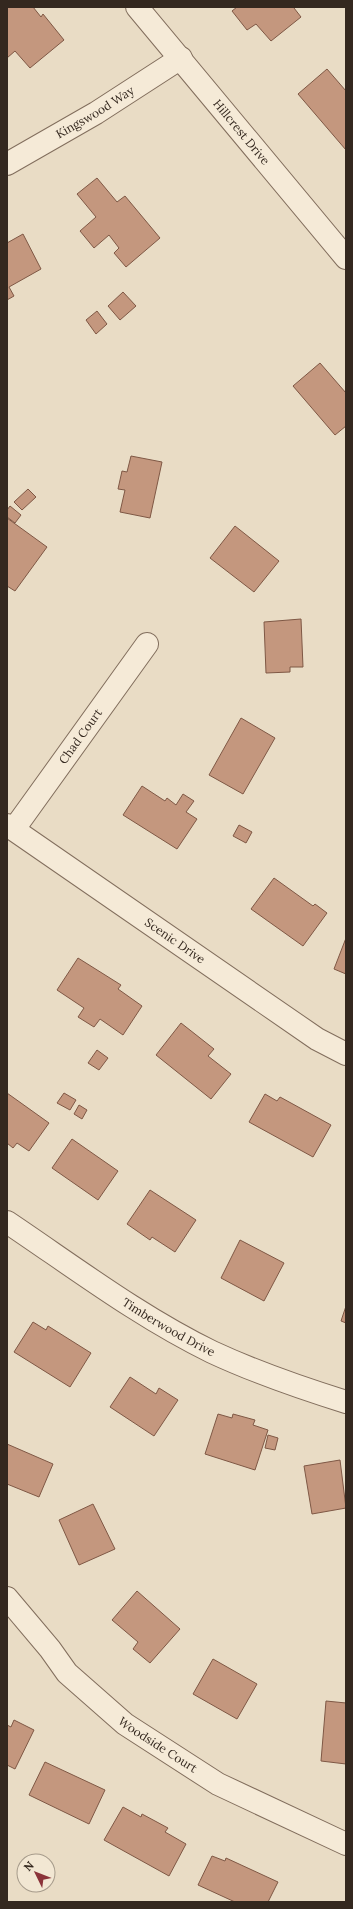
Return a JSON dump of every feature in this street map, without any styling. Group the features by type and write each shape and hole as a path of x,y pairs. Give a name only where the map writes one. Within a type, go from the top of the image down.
{"street":[{"name":"Hillcrest Drive","path":"137,7 346,258"},
{"name":"Kingswood Way","path":"7,164 96,113 181,58"},
{"name":"Chad Court","path":"10,827 148,644"},
{"name":"Scenic Drive","path":"10,827 317,1038 346,1054"},
{"name":"Timberwood Drive","path":"7,1222 136,1308 205,1348 249,1368 346,1402"},
{"name":"Woodside Court","path":"7,1598 50,1649 67,1673 126,1724 218,1784 346,1844"}],"building":[{"path":"7,7 33,7 41,17 43,14 64,40 30,68 15,51 7,58"},
{"path":"237,7 295,7 294,8 301,17 271,41 256,24 247,30 232,11"},
{"path":"327,69 346,91 346,150 298,94"},
{"path":"97,178 117,202 125,196 160,238 126,267 114,253 119,248 109,235 94,248 80,231 96,217 77,194"},
{"path":"23,234 41,269 9,287 14,296 7,300 7,243"},
{"path":"123,292 136,306 120,320 108,306"},
{"path":"97,311 107,324 96,334 86,320"},
{"path":"320,363 346,393 346,426 335,435 293,386"},
{"path":"131,456 162,462 150,518 120,512 125,490 118,489 122,471 127,472"},
{"path":"28,489 36,497 22,510 14,502"},
{"path":"10,506 21,515 15,523 7,517 7,510"},
{"path":"7,518 47,547 15,591 7,586"},
{"path":"235,526 279,561 254,592 210,558"},
{"path":"301,619 303,667 290,667 290,672 266,673 264,622"},
{"path":"241,718 275,738 243,794 209,775"},
{"path":"142,786 165,801 167,798 176,805 183,794 194,801 186,812 197,819 177,849 123,815"},
{"path":"239,825 252,832 246,843 233,836"},
{"path":"274,878 313,906 315,904 327,913 303,946 251,909"},
{"path":"346,938 346,974 334,969"},
{"path":"78,958 121,985 118,989 142,1006 123,1035 100,1019 94,1027 78,1017 84,1008 57,990"},
{"path":"181,1023 214,1049 208,1056 231,1074 211,1099 156,1055"},
{"path":"97,1050 108,1058 99,1070 88,1063"},
{"path":"7,1093 49,1123 29,1151 17,1143 13,1148 7,1143"},
{"path":"64,1093 76,1100 70,1110 57,1103"},
{"path":"265,1094 277,1101 280,1097 331,1125 313,1157 249,1122"},
{"path":"79,1105 87,1110 82,1119 74,1114"},
{"path":"72,1139 118,1171 98,1200 52,1168"},
{"path":"150,1190 196,1220 175,1252 152,1237 150,1240 127,1224"},
{"path":"240,1240 284,1263 264,1301 221,1278"},
{"path":"346,1306 346,1323 341,1321"},
{"path":"33,1322 46,1330 48,1326 91,1353 70,1387 14,1352"},
{"path":"130,1377 156,1394 159,1388 178,1400 154,1436 110,1407"},
{"path":"218,1414 232,1418 233,1414 255,1420 253,1425 268,1430 255,1470 205,1454"},
{"path":"268,1435 278,1438 275,1450 265,1448"},
{"path":"7,1444 53,1464 39,1497 7,1484"},
{"path":"340,1460 346,1508 312,1514 304,1466"},
{"path":"93,1504 115,1549 79,1565 59,1520"},
{"path":"137,1591 180,1629 150,1663 133,1649 138,1642 112,1620"},
{"path":"213,1659 257,1684 237,1719 193,1694"},
{"path":"326,1701 346,1703 346,1764 321,1761"},
{"path":"14,1720 34,1730 15,1769 7,1765 7,1725 11,1727"},
{"path":"45,1762 105,1790 89,1824 29,1795"},
{"path":"123,1807 141,1817 142,1814 168,1828 165,1832 186,1844 169,1876 104,1840"},
{"path":"212,1856 225,1861 226,1858 278,1882 268,1902 235,1902 198,1885"}]}
